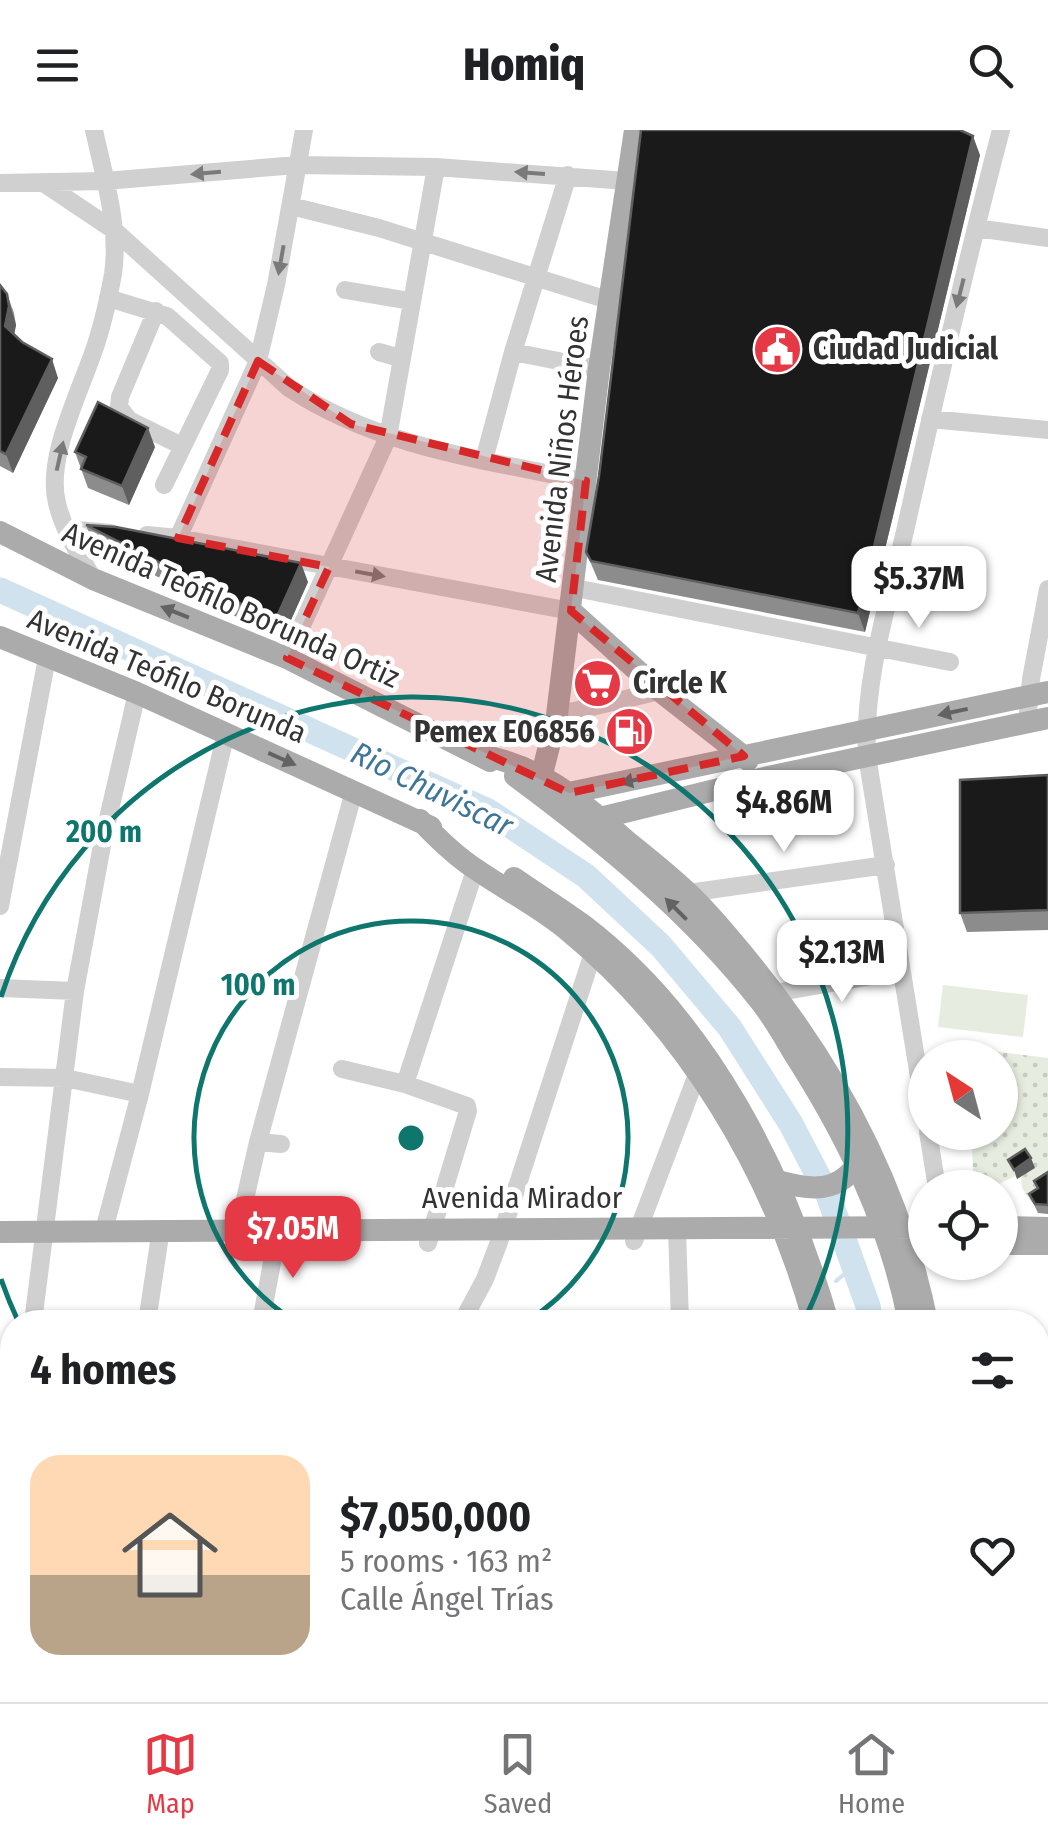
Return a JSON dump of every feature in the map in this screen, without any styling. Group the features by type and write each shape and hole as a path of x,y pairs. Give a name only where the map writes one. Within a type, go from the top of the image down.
{"main road":[{"name":"Avenida Niños Héroes","path":"542,774 557,715 599,369 635,130"},
{"name":"Avenida Teófilo Borunda Ortiz","path":"0,532 93,579 287,658 480,756 515,776 640,875 762,1002 857,1159 896,1266 906,1310"},
{"path":"573,600 660,691 768,776"},
{"name":"Avenida Teófilo Borunda","path":"0,637 420,820 584,926 658,997 712,1066 785,1195 824,1310"},
{"path":"570,793 1039,693"},
{"path":"600,818 768,776 1038,720"},
{"path":"480,756 508,760 542,774 688,893 774,993 842,1097 908,1222"},
{"name":"Avenida Teófilo Borunda","path":"420,820 475,870 563,926 594,953 698,1072 760,1176 810,1310"},
{"path":"760,1176 803,1188 820,1188 847,1179 868,1146"},
{"path":"1018,1228 1048,1228"},
{"name":"Avenida Mirador","path":"0,1244 104,1230 160,1236 238,1230 277,1237"},
{"name":"Avenida Mirador","path":"0,1232 42,1238 908,1235"},
{"path":"1018,1244 1048,1244"},
{"path":"921,1280 925,1310"}],"street":[{"path":"93,579 66,529 56,503 54,481 108,298 115,230 94,130"},
{"path":"178,538 258,361 304,130"},
{"path":"913,1040 865,730 878,648 997,131"},
{"path":"0,183 105,181 298,165 436,167 627,181"},
{"path":"287,658 388,437 436,167"},
{"path":"484,460 568,176"},
{"path":"42,182 115,230 258,361 315,405 388,437 586,481"},
{"path":"290,206 422,241 611,301"},
{"path":"976,228 1048,238"},
{"path":"345,290 410,302"},
{"path":"108,298 156,311 177,323 220,363 164,484"},
{"path":"156,311 120,396 119,407 129,420 182,446"},
{"path":"378,352 400,358"},
{"path":"513,352 599,369"},
{"path":"930,419 1048,430"},
{"path":"66,529 178,538 330,566 573,600 950,662"},
{"path":"1038,720 1048,589"},
{"path":"0,906 47,658"},
{"path":"557,715 660,691"},
{"path":"33,1310 74,991 136,693"},
{"path":"104,1230 226,734"},
{"path":"238,1230 258,1142 354,791"},
{"path":"688,893 886,864"},
{"path":"405,1084 475,870"},
{"path":"469,1310 486,1279 594,953"},
{"path":"774,993 901,971"},
{"path":"0,988 74,991"},
{"path":"342,1068 462,1102 468,1112 430,1236"},
{"path":"637,1234 698,1072"},
{"path":"0,1077 65,1078 140,1094"},
{"path":"258,1142 280,1144"},
{"path":"677,1234 680,1310"},
{"path":"150,1310 160,1236"},
{"path":"263,1310 277,1237"}],"highlighted area":[{"path":"258,361 351,424 586,481 571,611 744,756 569,793 287,658 329,567 178,538"}],"shaded area":[{"path":"943,985 1028,995 1023,1037 938,1027"},
{"path":"1018,1054 1048,1058 1048,1183 1042,1197 1032,1203 1018,1179 1018,1170 973,1170 972,1150 1018,1150"}],"building":[{"name":"Ciudad Judicial","path":"641,130 960,130 973,136 858,613 591,561 586,552 599,476"},
{"path":"0,285 9,306 5,326 22,342 52,359 6,454 0,451"},
{"path":"98,402 148,428 122,486 81,469 86,457 75,452"},
{"path":"86,525 116,527 301,563 275,621"},
{"path":"1048,775 1048,910 960,913 960,780"},
{"path":"1025,1149 1031,1158 1014,1170 1008,1160"},
{"path":"1048,1172 1048,1205 1035,1204 1029,1194 1038,1188 1034,1181"}],"waterway":[{"name":"Rio Chuviscar","path":"0,590 488,811 586,876 661,946 730,1028 791,1124 828,1195 869,1310"},
{"path":"836,1281 854,1266"}],"place":[{"name":"Ciudad Judicial","path":"778,349"},
{"name":"Circle K","path":"598,683"},
{"name":"Pemex E06856","path":"630,732"}]}
